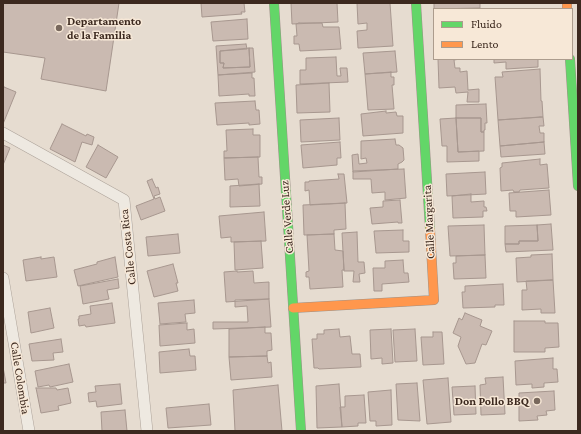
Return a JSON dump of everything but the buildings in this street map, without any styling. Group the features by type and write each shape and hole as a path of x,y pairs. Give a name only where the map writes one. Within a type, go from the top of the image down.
{"street":[{"name":"Calle Verde Luz","path":"274,3 301,431"},
{"name":"Calle Margarita","path":"293,308 434,300 416,3"},
{"path":"570,60 578,186"},
{"name":"Calle Costa Rica","path":"3,133 124,200 147,431"},
{"name":"Calle Colombia","path":"3,278 8,334 29,431"}],"traffic: fast":[{"path":"274,3 301,431"},
{"path":"416,3 430,229"},
{"path":"570,60 578,186"}],"traffic: slow":[{"path":"567,3 567,8"},
{"path":"293,308 434,300 430,229"}],"place":[{"name":"Departamento de la Familia","path":"59,28"},
{"name":"Don Pollo BBQ","path":"537,401"}]}
